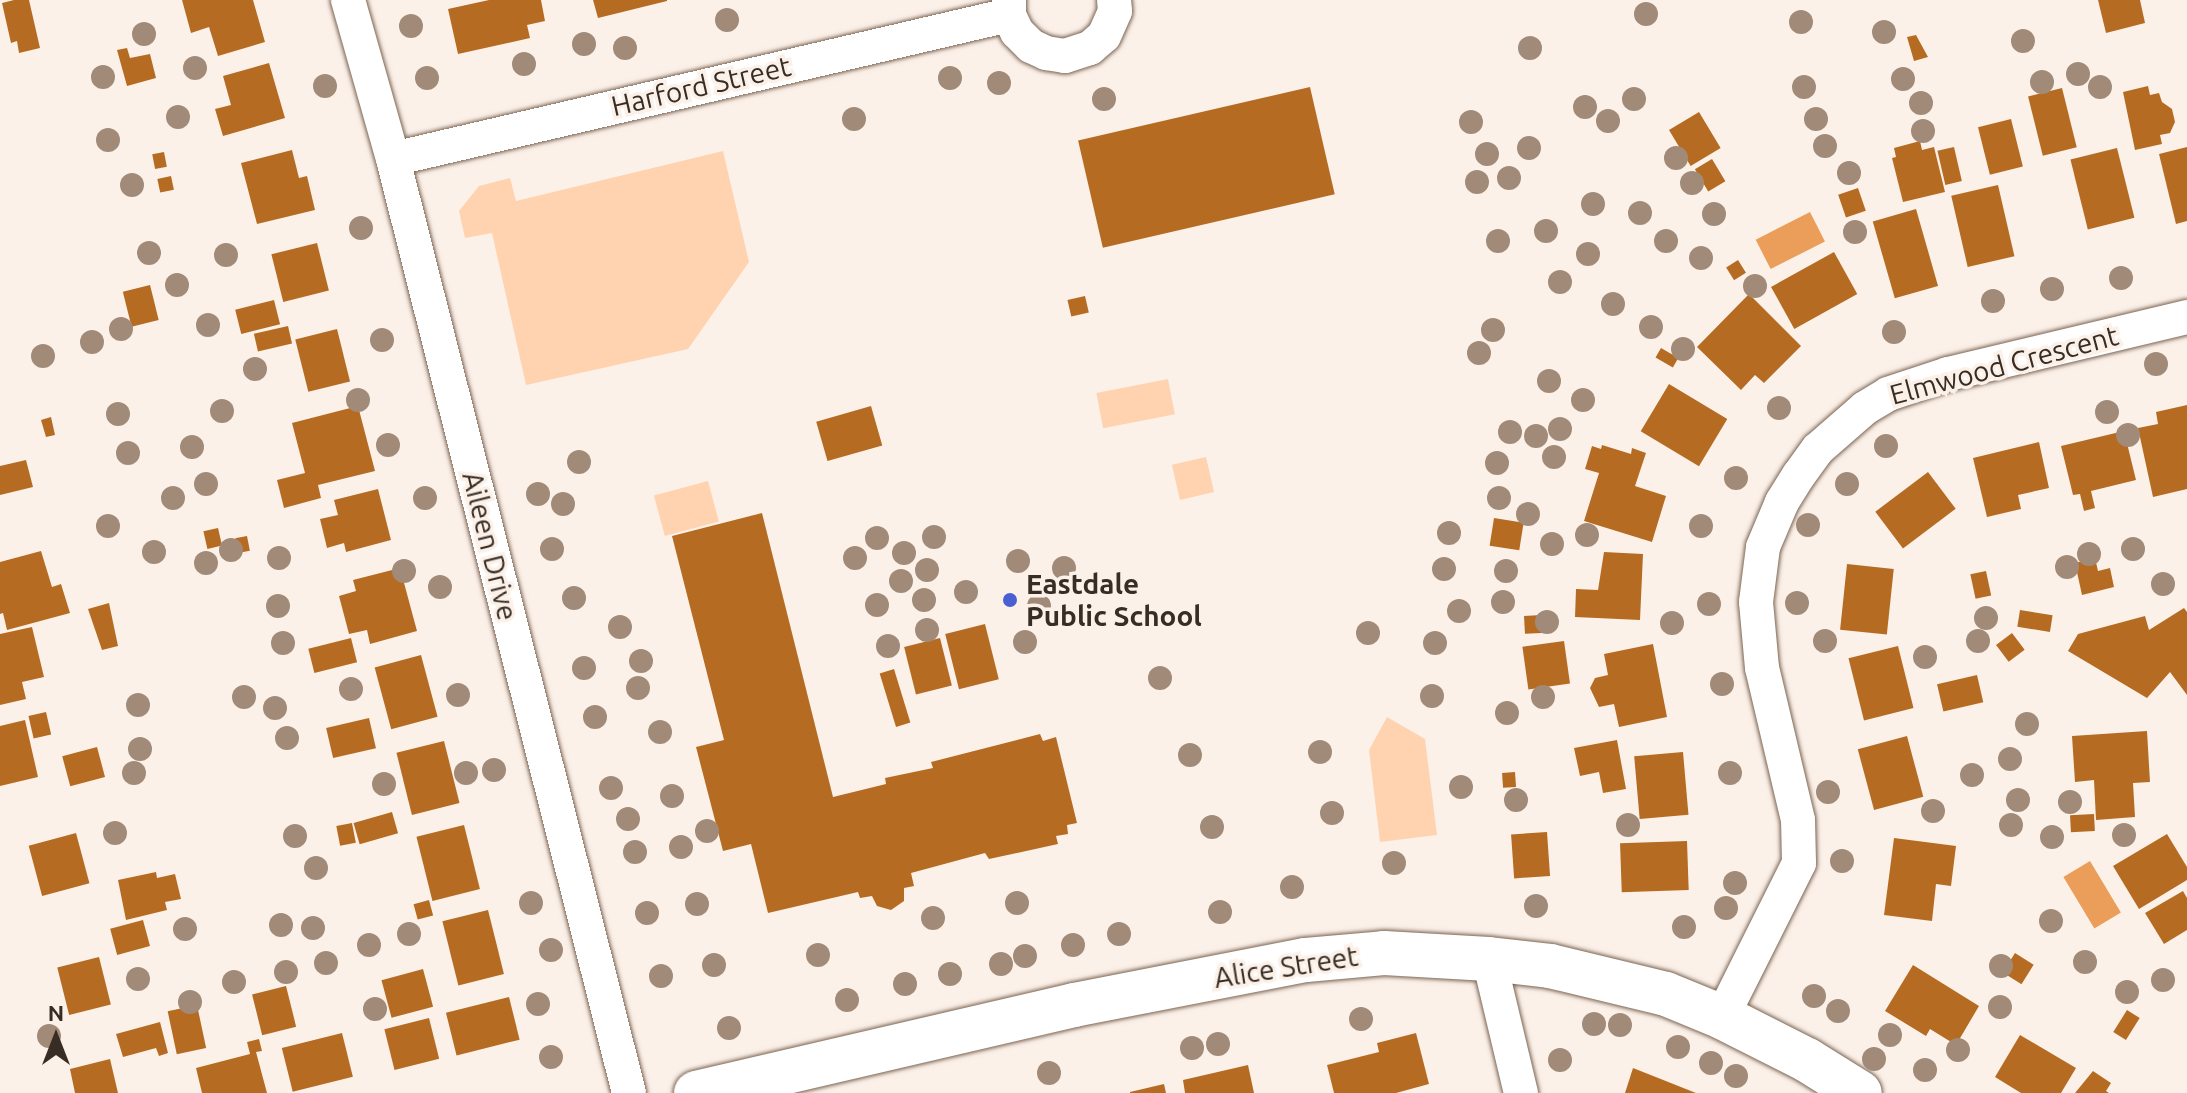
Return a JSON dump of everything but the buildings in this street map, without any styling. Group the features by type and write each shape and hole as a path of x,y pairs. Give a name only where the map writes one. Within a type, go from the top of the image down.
{"street":[{"name":"Aileen Drive","path":"348,0 393,159 629,1093"},
{"name":"Harford Street","path":"393,159 1009,8 1017,32 1031,46 1046,53 1065,56 1090,48 1104,36 1115,11 1114,0"},
{"name":"Elmwood Crescent","path":"1722,1017 1799,863 1798,820 1762,668 1756,602 1763,547 1782,502 1799,475 1818,449 1865,408 1888,394 1948,374 2187,317"},
{"name":"Alice Street","path":"696,1093 1074,1005 1276,965 1384,953 1550,966 1621,981 1722,1017 1807,1060 1860,1093"},
{"path":"1489,959 1521,1093"}],"shaded area":[{"path":"723,151 749,262 688,349 526,385 492,233 465,238 459,211 479,186 510,178 516,201"},
{"path":"1810,212 1825,241 1771,269 1756,240"},
{"path":"1168,379 1175,414 1103,428 1096,393"},
{"path":"1206,457 1214,492 1180,500 1172,465"},
{"path":"708,481 719,522 665,536 654,495"},
{"path":"1387,717 1425,739 1437,835 1380,842 1369,750"},
{"path":"2090,861 2121,912 2094,928 2063,877"}],"place":[{"name":"Eastdale Public School","path":"1010,600"}]}
